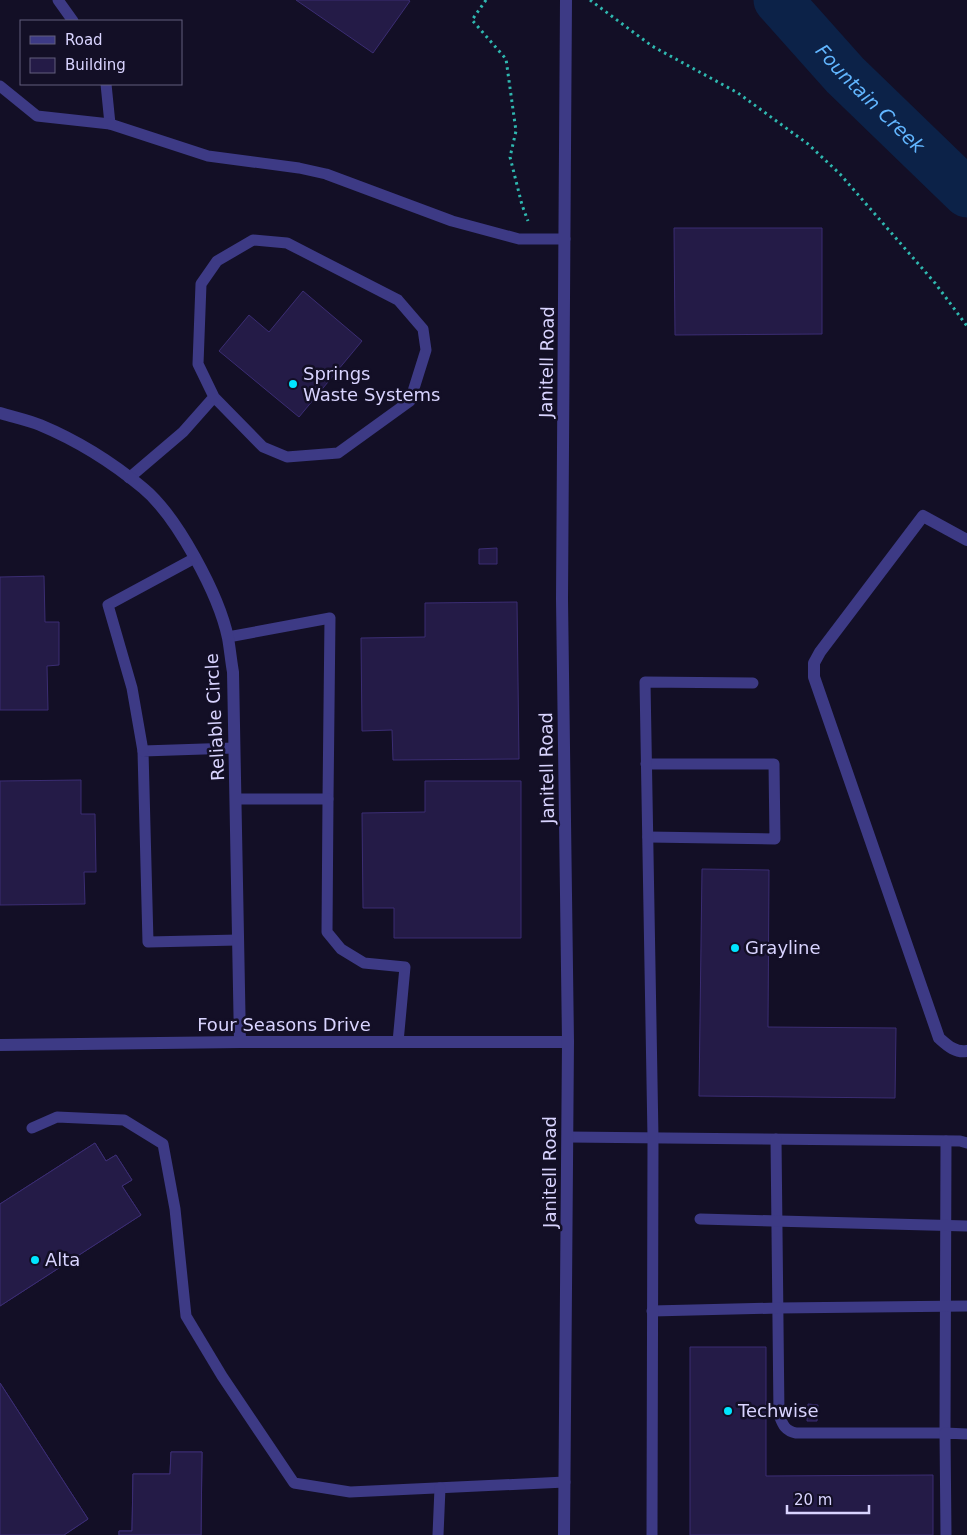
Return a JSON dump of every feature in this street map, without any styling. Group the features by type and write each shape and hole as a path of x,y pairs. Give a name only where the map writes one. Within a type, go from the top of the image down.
{"street":[{"name":"Janitell Road","path":"564,1535 568,1136 562,599 566,0"},
{"name":"Reliable Circle","path":"0,413 38,424 70,439 144,489 172,520 195,558 216,601 228,637 233,672 240,1042"},
{"path":"967,540 923,516 820,652 814,663 814,676 939,1038 948,1047 967,1052"},
{"name":"Four Seasons Drive","path":"0,1045 240,1042 568,1042"}],"lane":[{"path":"58,0 72,20"},
{"path":"106,85 110,124"},
{"path":"0,86 37,116 110,124 208,156 299,168 326,174 452,222 519,239 565,239"},
{"path":"253,240 287,243 398,300 423,329 426,350 410,401 338,453 287,456 263,446 214,397 198,364 201,284 217,261 253,240"},
{"path":"129,478 183,432 214,397"},
{"path":"195,558 108,605 132,688 143,751 148,942 238,940"},
{"path":"228,637 330,618 327,932 341,949 364,963 406,966 398,1042"},
{"path":"652,1535 653,1138 645,682 753,683"},
{"path":"143,751 234,748"},
{"path":"646,764 774,764 775,839 648,837"},
{"path":"236,799 328,799"},
{"path":"32,1128 57,1116 124,1120 162,1144 175,1209 186,1316 222,1376 294,1483 350,1492 565,1482"},
{"path":"568,1136 960,1141 967,1144"},
{"path":"776,1139 779,1415 783,1426 788,1432 796,1433 967,1434"},
{"path":"946,1141 946,1535"},
{"path":"700,1219 967,1226"},
{"path":"652,1311 967,1306"},
{"path":"438,1535 440,1488"}],"path":[{"path":"486,0 472,20 506,59 516,132 510,157 522,205 535,239"},
{"path":"590,0 652,46 738,93 808,144 840,174 936,283 967,326"}],"building":[{"path":"296,0 408,0 410,1 373,53"},
{"path":"674,228 822,228 822,334 675,335"},
{"name":"Springs Waste Systems","path":"303,291 362,341 299,417 219,351 249,315 269,332"},
{"path":"497,548 497,564 479,564 479,549"},
{"path":"44,576 45,622 59,622 59,665 47,666 48,710 0,710 0,577"},
{"path":"517,602 519,759 393,760 392,730 362,731 361,638 425,637 425,603"},
{"path":"81,780 81,814 95,814 96,872 84,872 85,904 0,905 0,781"},
{"path":"425,781 521,781 521,938 394,938 394,908 363,908 362,813 425,812"},
{"name":"Grayline","path":"702,869 769,870 768,1027 896,1028 895,1098 699,1096"},
{"name":"Alta","path":"95,1143 106,1161 116,1155 132,1180 122,1186 141,1215 0,1306 0,1204"},
{"name":"Alta","path":"95,1143 106,1161 116,1155 132,1180 122,1186 141,1215 0,1306 0,1204"},
{"name":"Techwise","path":"690,1347 766,1347 766,1476 933,1475 933,1535 690,1535"},
{"path":"0,1383 88,1519 64,1535 0,1535"},
{"path":"0,1383 88,1519 64,1535 0,1535"},
{"path":"808,1404 818,1405 817,1421 807,1421"},
{"path":"171,1452 202,1452 201,1535 119,1535 119,1531 132,1531 133,1474 170,1474"},
{"path":"171,1452 202,1452 201,1535 119,1535 119,1531 132,1531 133,1474 170,1474"}],"waterway":[{"name":"Fountain Creek","path":"778,0 845,75 967,193"}],"place":[{"name":"Springs Waste Systems","path":"293,384"},
{"name":"Grayline","path":"735,948"},
{"name":"Alta","path":"35,1260"},
{"name":"Techwise","path":"728,1411"}]}
